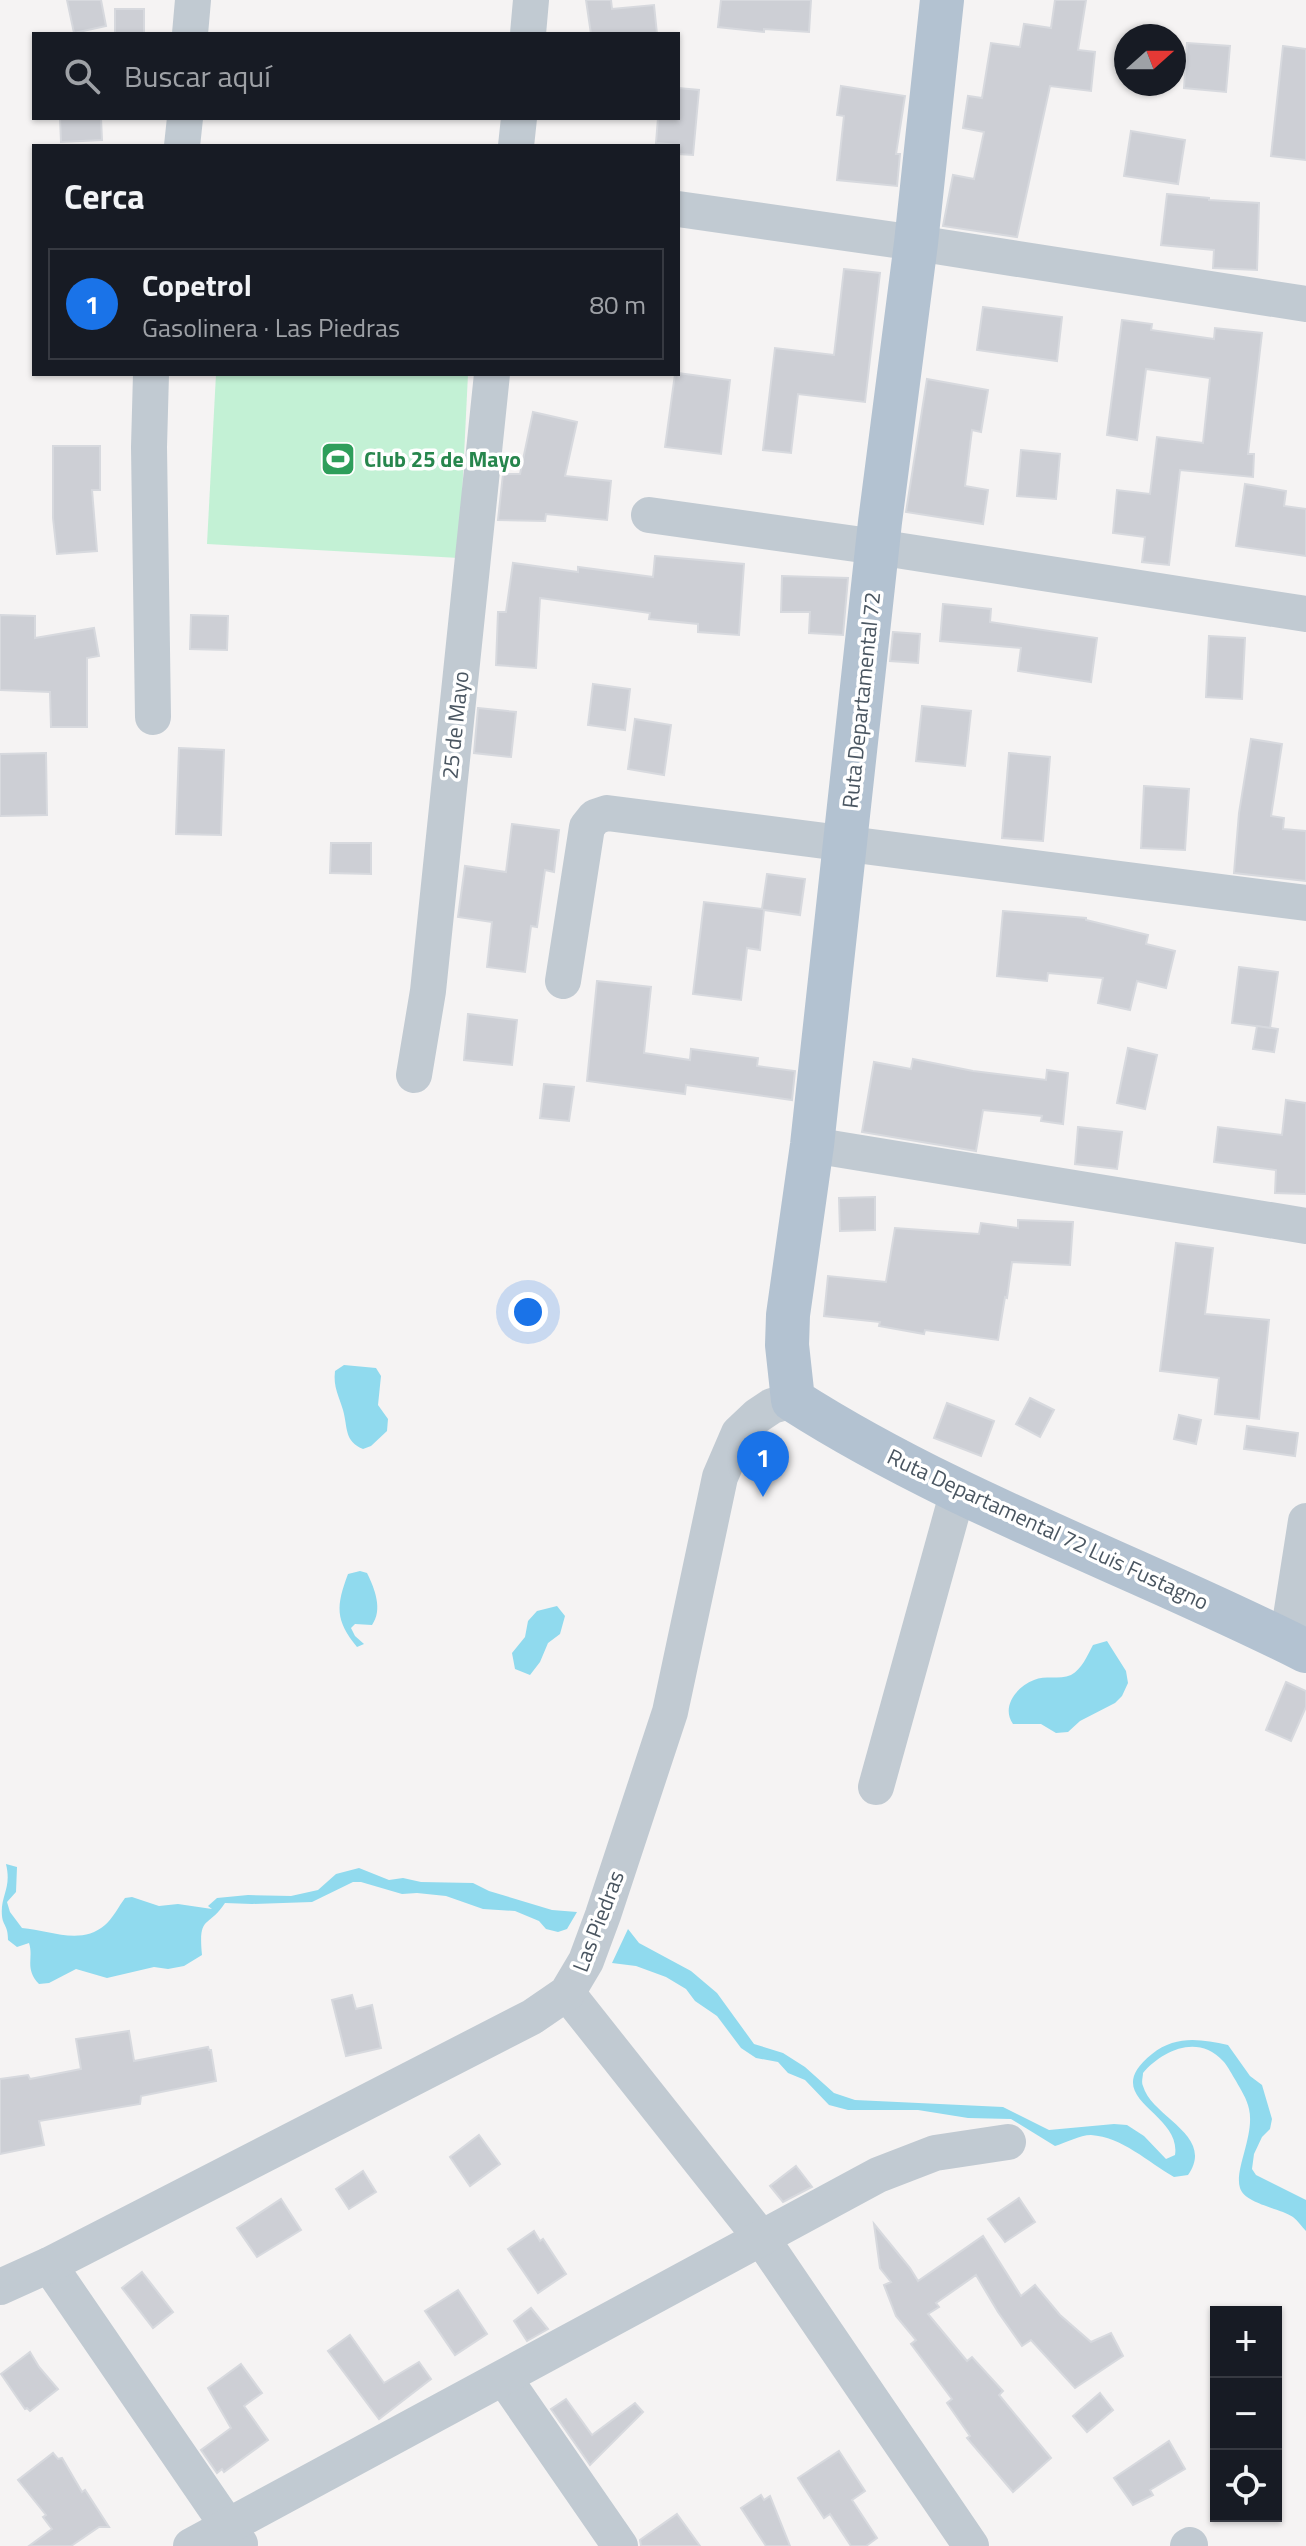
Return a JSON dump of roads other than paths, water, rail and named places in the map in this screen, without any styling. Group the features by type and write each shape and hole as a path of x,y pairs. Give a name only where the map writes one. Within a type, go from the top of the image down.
{"main road":[{"name":"Ruta Departamental 72","path":"793,1400 787,1345 788,1315 812,1145 877,547 916,243 942,0"},
{"name":"Ruta Departamental 72 Luis Fustagno","path":"793,1400 958,1491 1296,1647"}],"street":[{"path":"190,32 193,0"},
{"path":"528,32 531,0"},
{"path":"182,144 185,120"},
{"path":"516,144 519,120"},
{"path":"680,209 1306,304"},
{"path":"151,376 153,717"},
{"name":"25 de Mayo","path":"414,1075 428,991 492,376"},
{"path":"649,515 1306,614"},
{"path":"563,981 587,827 595,817 607,813 1306,903"},
{"path":"812,1145 1306,1226"},
{"name":"Las Piedras","path":"0,2287 49,2265 532,2017 567,1993 586,1961 603,1915 670,1712 720,1477 739,1433 772,1406 793,1400"},
{"path":"876,1787 958,1491"},
{"path":"1296,1647 1306,1521"},
{"path":"567,1993 762,2239 971,2546"},
{"path":"191,2546 234,2537 504,2378 878,2175 935,2153 1008,2142"},
{"path":"49,2265 234,2537"},
{"path":"504,2378 620,2546"}],"water":[{"path":"344,1365 376,1368 381,1376 378,1405 388,1419 387,1431 363,1449 350,1438 336,1387 335,1371"},
{"path":"367,1573 375,1593 377,1613 372,1625 355,1624 351,1628 364,1644 357,1647 341,1620 340,1604 348,1574"},
{"path":"557,1606 565,1616 560,1634 548,1643 530,1675 515,1669 512,1653 525,1637 528,1621 537,1611"},
{"path":"1107,1641 1126,1671 1128,1683 1115,1703 1080,1721 1068,1732 1056,1733 1041,1724 1013,1724 1010,1704 1021,1687 1038,1679 1071,1675 1081,1666 1093,1645"},
{"path":"6,1864 17,1867 16,1892 7,1902 22,1928 75,1936 96,1931 108,1922 125,1898 132,1897 159,1906 178,1904 212,1909 208,1906 217,1898 291,1896 318,1890 336,1874 359,1868 389,1880 403,1878 421,1882 473,1883 552,1910 577,1912 567,1929 558,1932 546,1929 539,1921 515,1911 483,1909 446,1896 402,1894 353,1882 312,1902 225,1903 203,1927 202,1955 184,1966 168,1969 154,1967 107,1978 76,1969 49,1983 39,1984 32,1973 29,1943 17,1947 8,1940 2,1916 8,1880"},
{"path":"628,1929 639,1943 691,1971 717,1993 754,2044 783,2053 805,2067 834,2093 855,2100 1003,2107 1049,2130 1127,2125 1144,2136 1166,2159 1175,2155 1174,2140 1137,2094 1133,2083 1137,2069 1161,2048 1179,2041 1198,2040 1228,2045 1250,2076 1262,2085 1272,2119 1270,2129 1262,2137 1254,2154 1252,2169 1256,2175 1306,2200 1306,2231 1293,2217 1256,2202 1240,2188 1249,2109 1223,2061 1203,2048 1181,2048 1171,2052 1143,2073 1142,2084 1149,2097 1188,2138 1194,2149 1194,2161 1188,2175 1174,2177 1124,2145 1102,2137 1087,2135 1055,2146 1011,2119 968,2118 918,2110 848,2110 829,2105 805,2080 788,2073 778,2062 756,2058 741,2048 717,2016 695,2001 686,1989 666,1977 636,1966 612,1963"}],"place":[{"name":"Club 25 de Mayo","path":"338,459"},
{"name":"Copetrol","path":"763,1497"}]}
